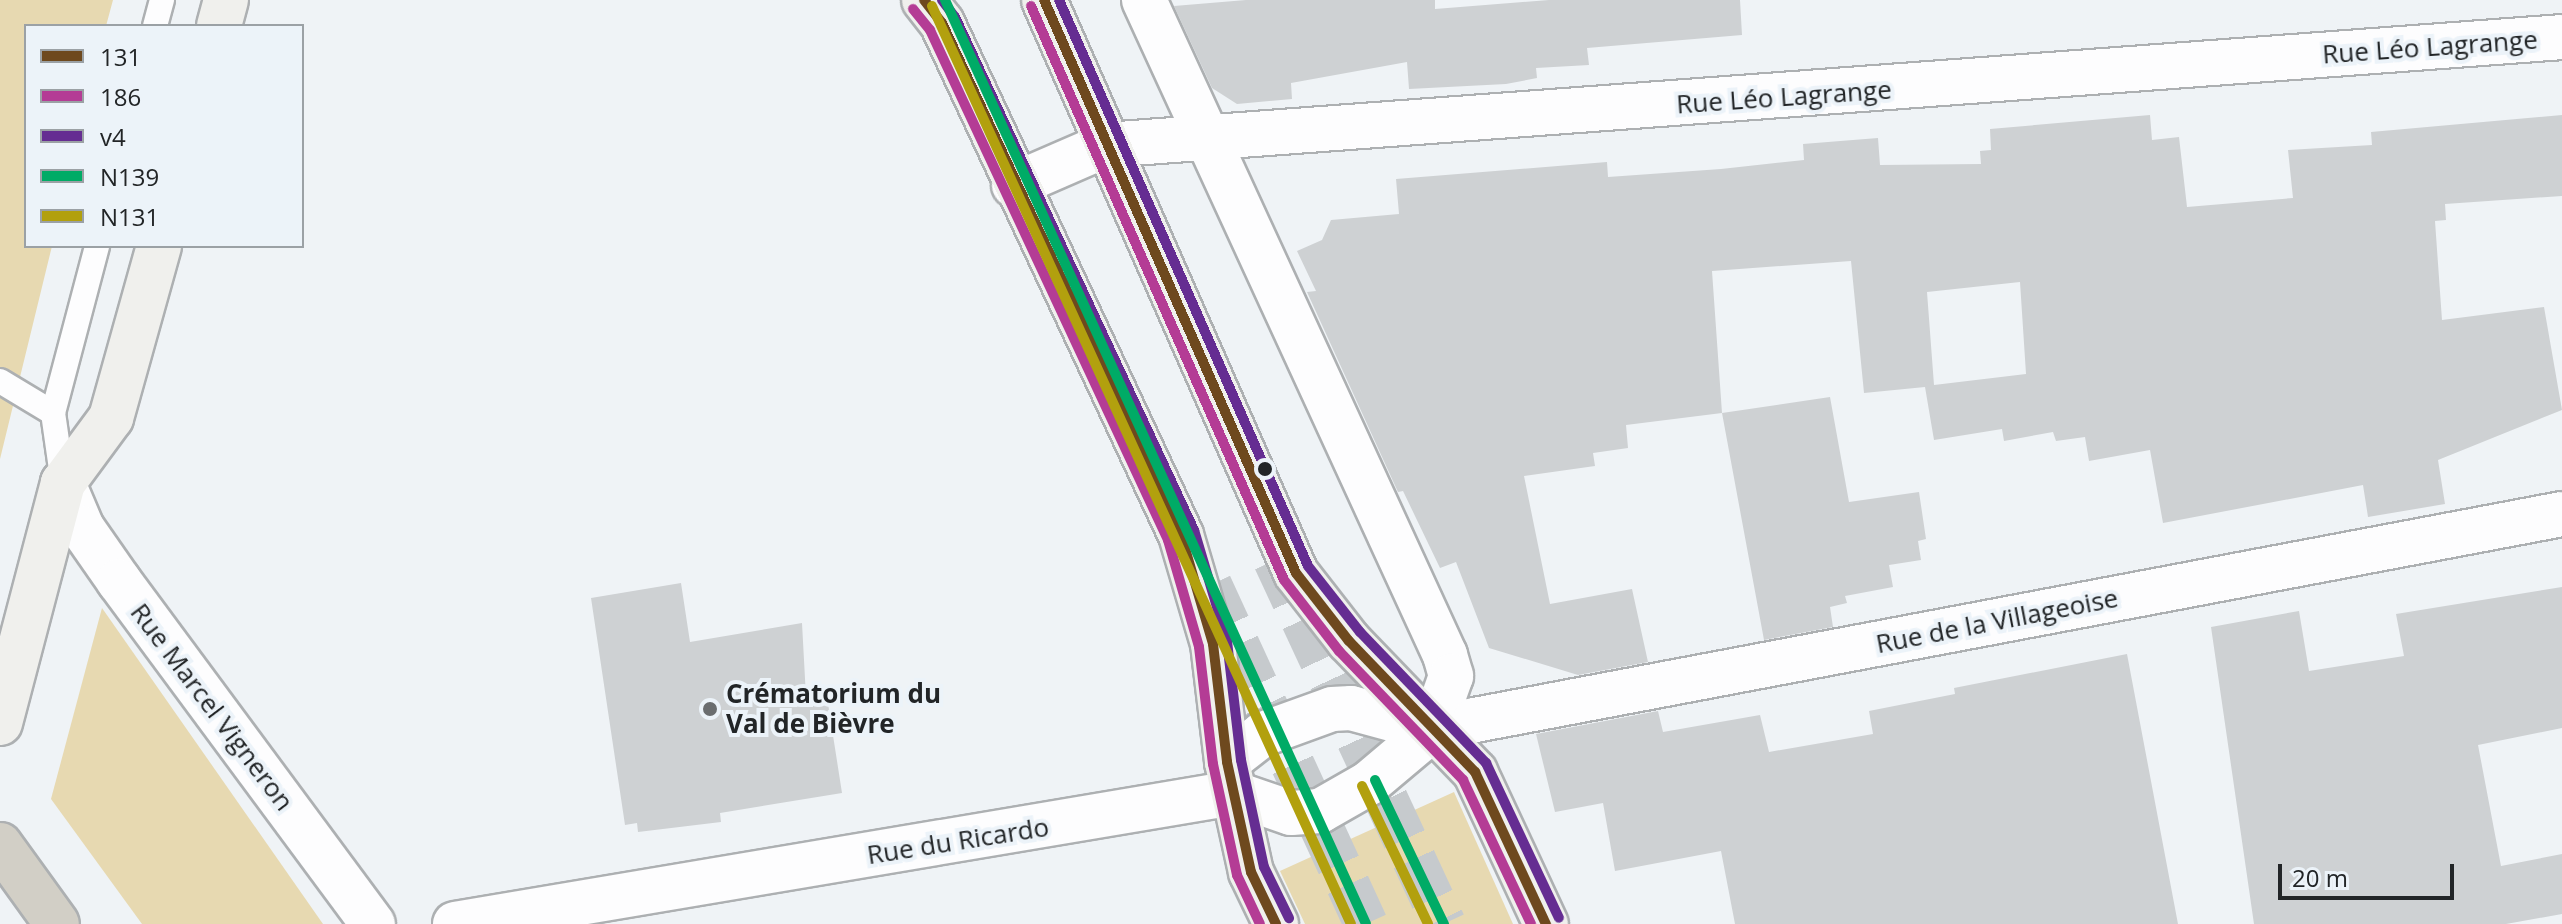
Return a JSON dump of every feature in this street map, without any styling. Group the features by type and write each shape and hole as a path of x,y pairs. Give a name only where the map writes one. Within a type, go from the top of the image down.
{"highway":[{"path":"0,845 57,924"}],"main road":[{"path":"220,24 226,0"},
{"path":"924,0 942,23 1014,185 1181,535 1213,644 1230,778 1251,872 1276,924"},
{"path":"1044,0 1296,573 1349,641 1475,772 1546,924"},
{"path":"0,723 63,483 111,418 158,248"}],"street":[{"path":"1144,0 1445,655 1451,676 1432,730 1351,708 1332,709 1263,734 1230,778"},
{"name":"Rue Léo Lagrange","path":"1014,185 1106,145 1209,141 2562,37"},
{"name":"Rue Marcel Vigneron","path":"63,483 82,528 119,581 373,924"},
{"name":"Rue de la Villageoise","path":"1432,730 2562,514"},
{"name":"Rue du Ricardo","path":"455,924 1230,778 1291,813 1320,811 1369,783 1432,730"}],"lane":[{"path":"156,24 162,0"},
{"path":"63,483 53,413 96,248"},
{"path":"0,381 53,413"}],"shaded area":[{"path":"0,0 113,0 107,24 24,24 24,248 52,248 0,459"},
{"path":"102,608 323,924 142,924 51,799"},
{"path":"1454,792 1513,924 1305,924 1280,871"}],"building":[{"path":"1246,0 1435,0 1435,9 1549,0 1740,0 1742,35 1587,48 1589,65 1536,68 1537,78 1506,84 1409,89 1407,62 1291,83 1292,99 1237,104 1212,88 1174,6"},
{"path":"2150,115 2152,140 2179,137 2187,207 2293,198 2288,150 2372,145 2371,132 2562,115 2562,196 2445,204 2446,220 2435,221 2442,320 2544,307 2562,410 2438,460 2445,504 2368,517 2363,485 2163,523 2150,450 2089,461 2085,437 2056,441 2053,432 2004,441 2002,429 1934,440 1925,387 1864,393 1851,261 1712,271 1722,413 1626,425 1628,448 1593,453 1595,466 1524,476 1550,604 1632,589 1648,662 1578,675 1489,648 1456,562 1440,568 1403,491 1398,492 1307,292 1316,291 1297,251 1322,240 1331,220 1399,214 1396,179 1607,162 1608,177 1721,169 1804,160 1803,144 1878,138 1880,165 1981,164 1980,151 1991,150 1990,129","holes":["2020,282 2026,374 1934,385 1927,292"]},
{"path":"1830,397 1849,502 1919,492 1926,539 1918,541 1921,560 1889,565 1893,587 1845,596 1847,603 1830,607 1833,627 1764,640 1722,413"},
{"name":"Crématorium du Val de Bièvre","path":"681,583 690,642 802,623 806,697 827,697 842,793 720,813 721,822 638,832 637,823 625,825 591,598"},
{"path":"2562,587 2562,728 2478,745 2501,866 2562,854 2562,914 2506,924 2254,924 2211,627 2299,611 2309,671 2404,656 2396,614"},
{"path":"2127,654 2178,924 1735,924 1721,851 1615,871 1603,803 1555,812 1536,734 1658,711 1663,732 1760,715 1769,752 1873,734 1869,711 1955,694 1954,688"}],"tunnel":[{"path":"1275,560 1444,924"},
{"path":"1210,585 1366,924"}],"transit line":[{"name":"131","path":"924,0 942,23 1181,535 1213,644 1227,762 1251,872 1276,924"},
{"name":"v4","path":"942,0 955,17 1194,530 1227,641 1241,760 1264,867 1289,918"},
{"name":"N139","path":"945,0 1366,924"},
{"name":"131","path":"1044,0 1296,573 1349,641 1475,772 1546,924"},
{"name":"v4","path":"1059,0 1308,566 1360,632 1486,763 1559,918"},
{"name":"N131","path":"932,6 1351,924"},
{"name":"186","path":"1031,6 1284,580 1339,651 1463,780 1531,924"},
{"name":"186","path":"913,9 930,30 1168,540 1199,647 1213,764 1237,875 1260,924"},
{"name":"N139","path":"1375,780 1444,924"},
{"name":"N131","path":"1362,786 1428,924"}],"place":[{"name":"Crématorium du Val de Bièvre","path":"710,709"}]}
